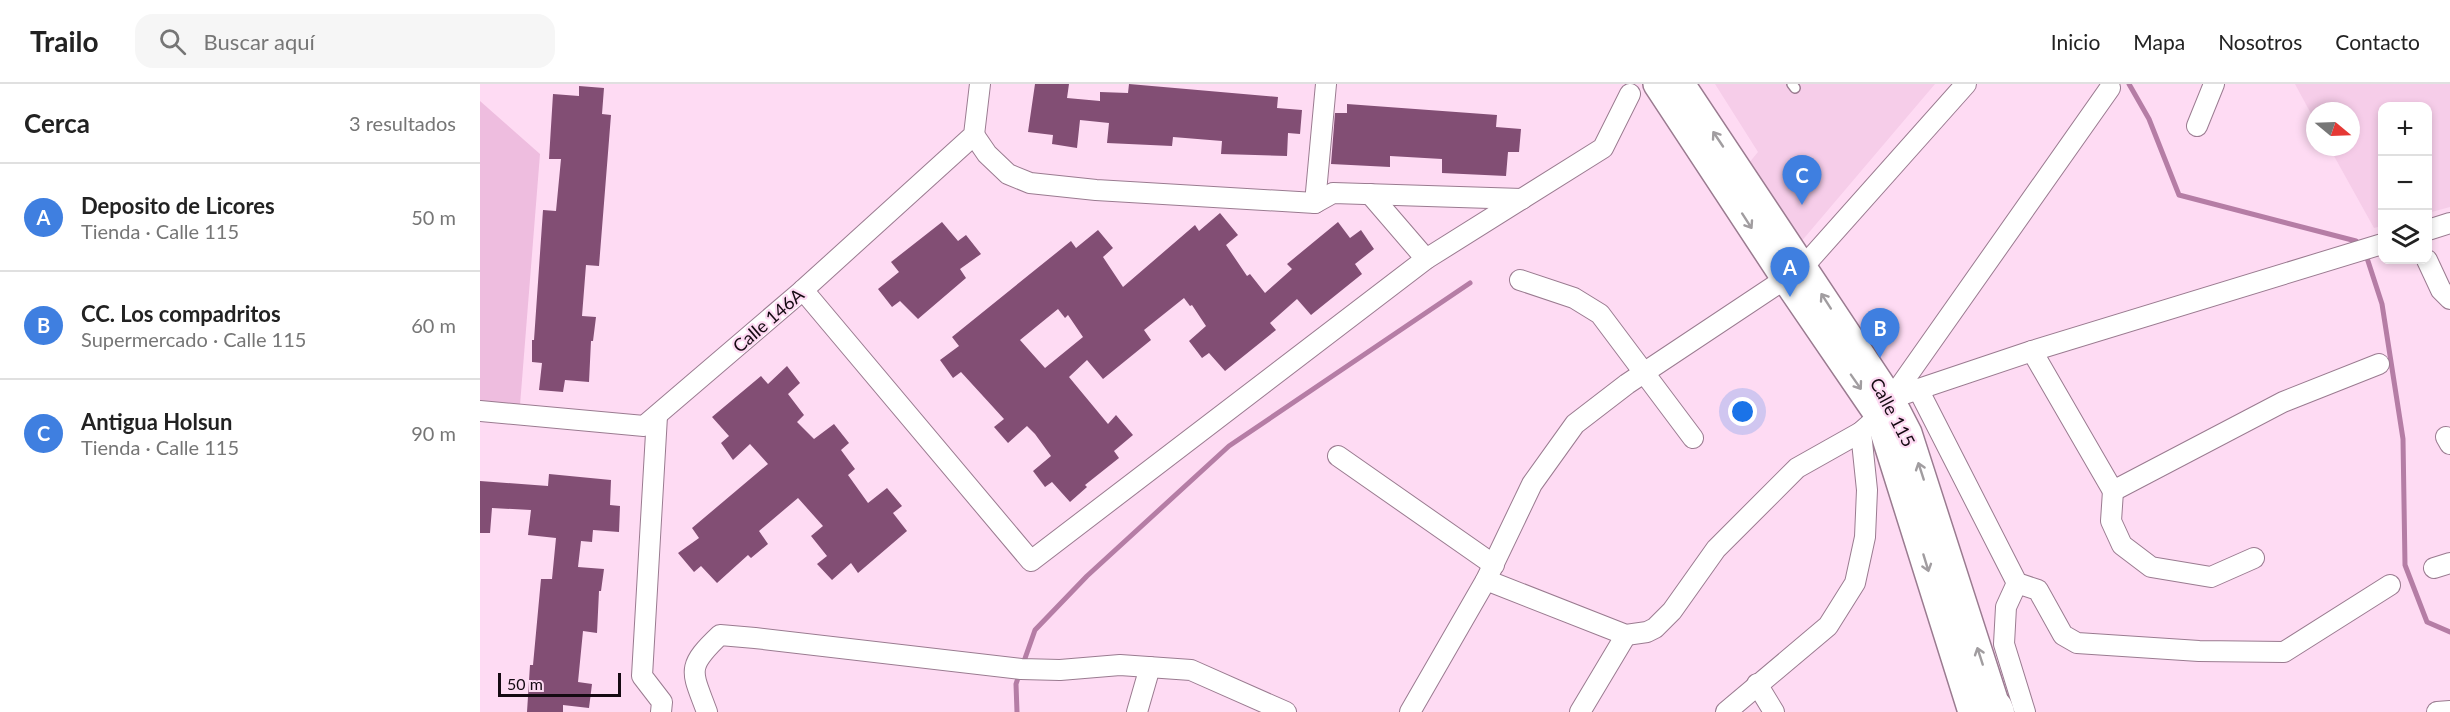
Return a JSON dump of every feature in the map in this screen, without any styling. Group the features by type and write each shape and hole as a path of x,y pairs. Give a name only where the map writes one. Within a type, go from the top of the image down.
{"main road":[{"name":"Calle 115","path":"1658,84 1794,274"},
{"name":"Calle 115","path":"1681,84 1877,416 1908,433 1998,711"}],"street":[{"path":"980,84 974,135 987,154 1008,174 1030,183 1096,190 1315,203 1333,193 1522,199"},
{"path":"1315,203 1326,84"},
{"path":"1410,712 1490,572 1532,484 1575,424 1645,373 1794,274 1966,84"},
{"path":"2197,126 2214,84"},
{"path":"1726,712 1828,626 1855,583 1865,537 1867,490 1877,416 2110,88"},
{"path":"803,290 1030,561 1426,260 1603,148 1630,94"},
{"name":"Calle 146A","path":"480,411 645,426 803,290 974,135"},
{"path":"1370,194 1426,260"},
{"path":"2432,228 2450,223"},
{"path":"1338,456 1490,572 1626,635 1654,628 1672,611 1716,549 1797,468 1918,389 2032,351 2378,245"},
{"path":"2429,264 2441,290 2450,299"},
{"path":"1520,279 1574,298 1600,314 1693,438"},
{"path":"2032,351 2113,491 2111,520 2122,545 2151,567 2211,578 2254,558"},
{"path":"2113,491 2283,402 2379,364"},
{"path":"1918,389 2017,583 2038,590 2063,635 2077,643 2199,651 2284,652 2390,585"},
{"path":"657,416 642,676 662,702 661,712"},
{"path":"1998,711 2006,607 2017,583"},
{"path":"706,712 693,677 699,655 720,635 1021,669 1060,670 1120,665 1191,670 1286,712"},
{"path":"1580,712 1626,635"},
{"path":"1137,712 1150,667"},
{"path":"1757,684 1774,712"},
{"path":"2438,712 2450,711"}],"shaded area":[{"path":"1715,84 1935,84 1800,243 1748,164 1758,152"},
{"path":"2295,84 2450,84 2450,207 2432,212 2432,102 2378,102 2378,227 2374,228 2334,156 2360,156 2360,102 2306,102 2306,104"},
{"path":"480,101 540,154 520,405 480,401"}],"building":[{"path":"1035,84 1069,84 1067,98 1100,101 1100,92 1128,93 1129,84 1278,97 1277,108 1302,110 1300,134 1288,133 1287,156 1221,154 1222,141 1173,137 1172,146 1107,143 1109,123 1080,120 1077,148 1052,144 1053,135 1028,132"},
{"path":"579,86 604,88 602,114 611,115 599,266 586,265 582,316 596,317 593,341 591,341 589,382 565,380 563,392 539,390 542,363 532,362 532,340 534,340 543,210 556,211 561,159 549,159 553,94 579,96"},
{"path":"1347,104 1497,115 1496,127 1521,129 1519,152 1508,152 1506,176 1442,173 1442,159 1390,156 1390,167 1331,164 1335,113 1347,113"},
{"path":"1220,213 1238,235 1226,245 1247,276 1250,274 1265,293 1292,269 1287,264 1338,222 1350,238 1361,230 1374,249 1355,264 1362,274 1311,315 1297,299 1270,323 1276,330 1225,371 1209,353 1202,358 1189,341 1206,326 1192,305 1190,306 1184,298 1144,330 1151,340 1103,379 1087,360 1069,377 1108,424 1116,415 1133,435 1114,451 1119,458 1085,485 1087,487 1070,502 1052,482 1045,487 1033,471 1051,456 1035,434 1027,426 1008,443 994,427 1004,419 961,372 953,378 940,360 959,346 952,337 1071,241 1076,248 1098,230 1113,248 1103,257 1123,287 1195,225 1199,231","holes":["1058,309 1065,318 1068,315 1083,337 1045,368 1020,340"]},
{"path":"942,222 958,241 966,235 981,254 960,269 966,278 918,319 900,301 892,307 878,289 899,272 891,262"},
{"path":"787,366 800,383 788,394 804,415 797,422 814,439 834,424 849,443 841,450 855,469 848,475 868,503 887,488 902,506 893,513 907,531 858,573 851,563 832,580 817,564 827,556 811,536 823,526 798,498 759,531 768,544 751,558 748,555 717,583 701,566 694,572 678,553 699,538 692,528 768,464 750,444 733,460 721,443 729,436 712,417 761,376 768,384"},
{"path":"549,474 611,480 610,505 620,506 619,532 593,530 592,542 581,541 578,567 604,569 601,591 599,591 597,633 583,631 578,682 592,684 589,708 563,705 563,712 527,712 530,665 533,665 541,579 552,579 556,538 528,535 531,510 492,508 490,533 480,533 480,481 548,486"}],"waterway":[{"path":"2129,84 2149,119 2179,195 2356,241"},
{"path":"2367,258 2382,304 2403,439 2405,565 2427,622 2450,632"},
{"path":"1023,664 1035,630 1087,576 1229,446 1470,283"},
{"path":"1017,712 1016,684 1020,672"}],"place":[{"name":"Antigua Holsun","path":"1802,205"},
{"name":"Deposito de Licores","path":"1790,297"},
{"name":"CC. Los compadritos","path":"1880,358"}]}
